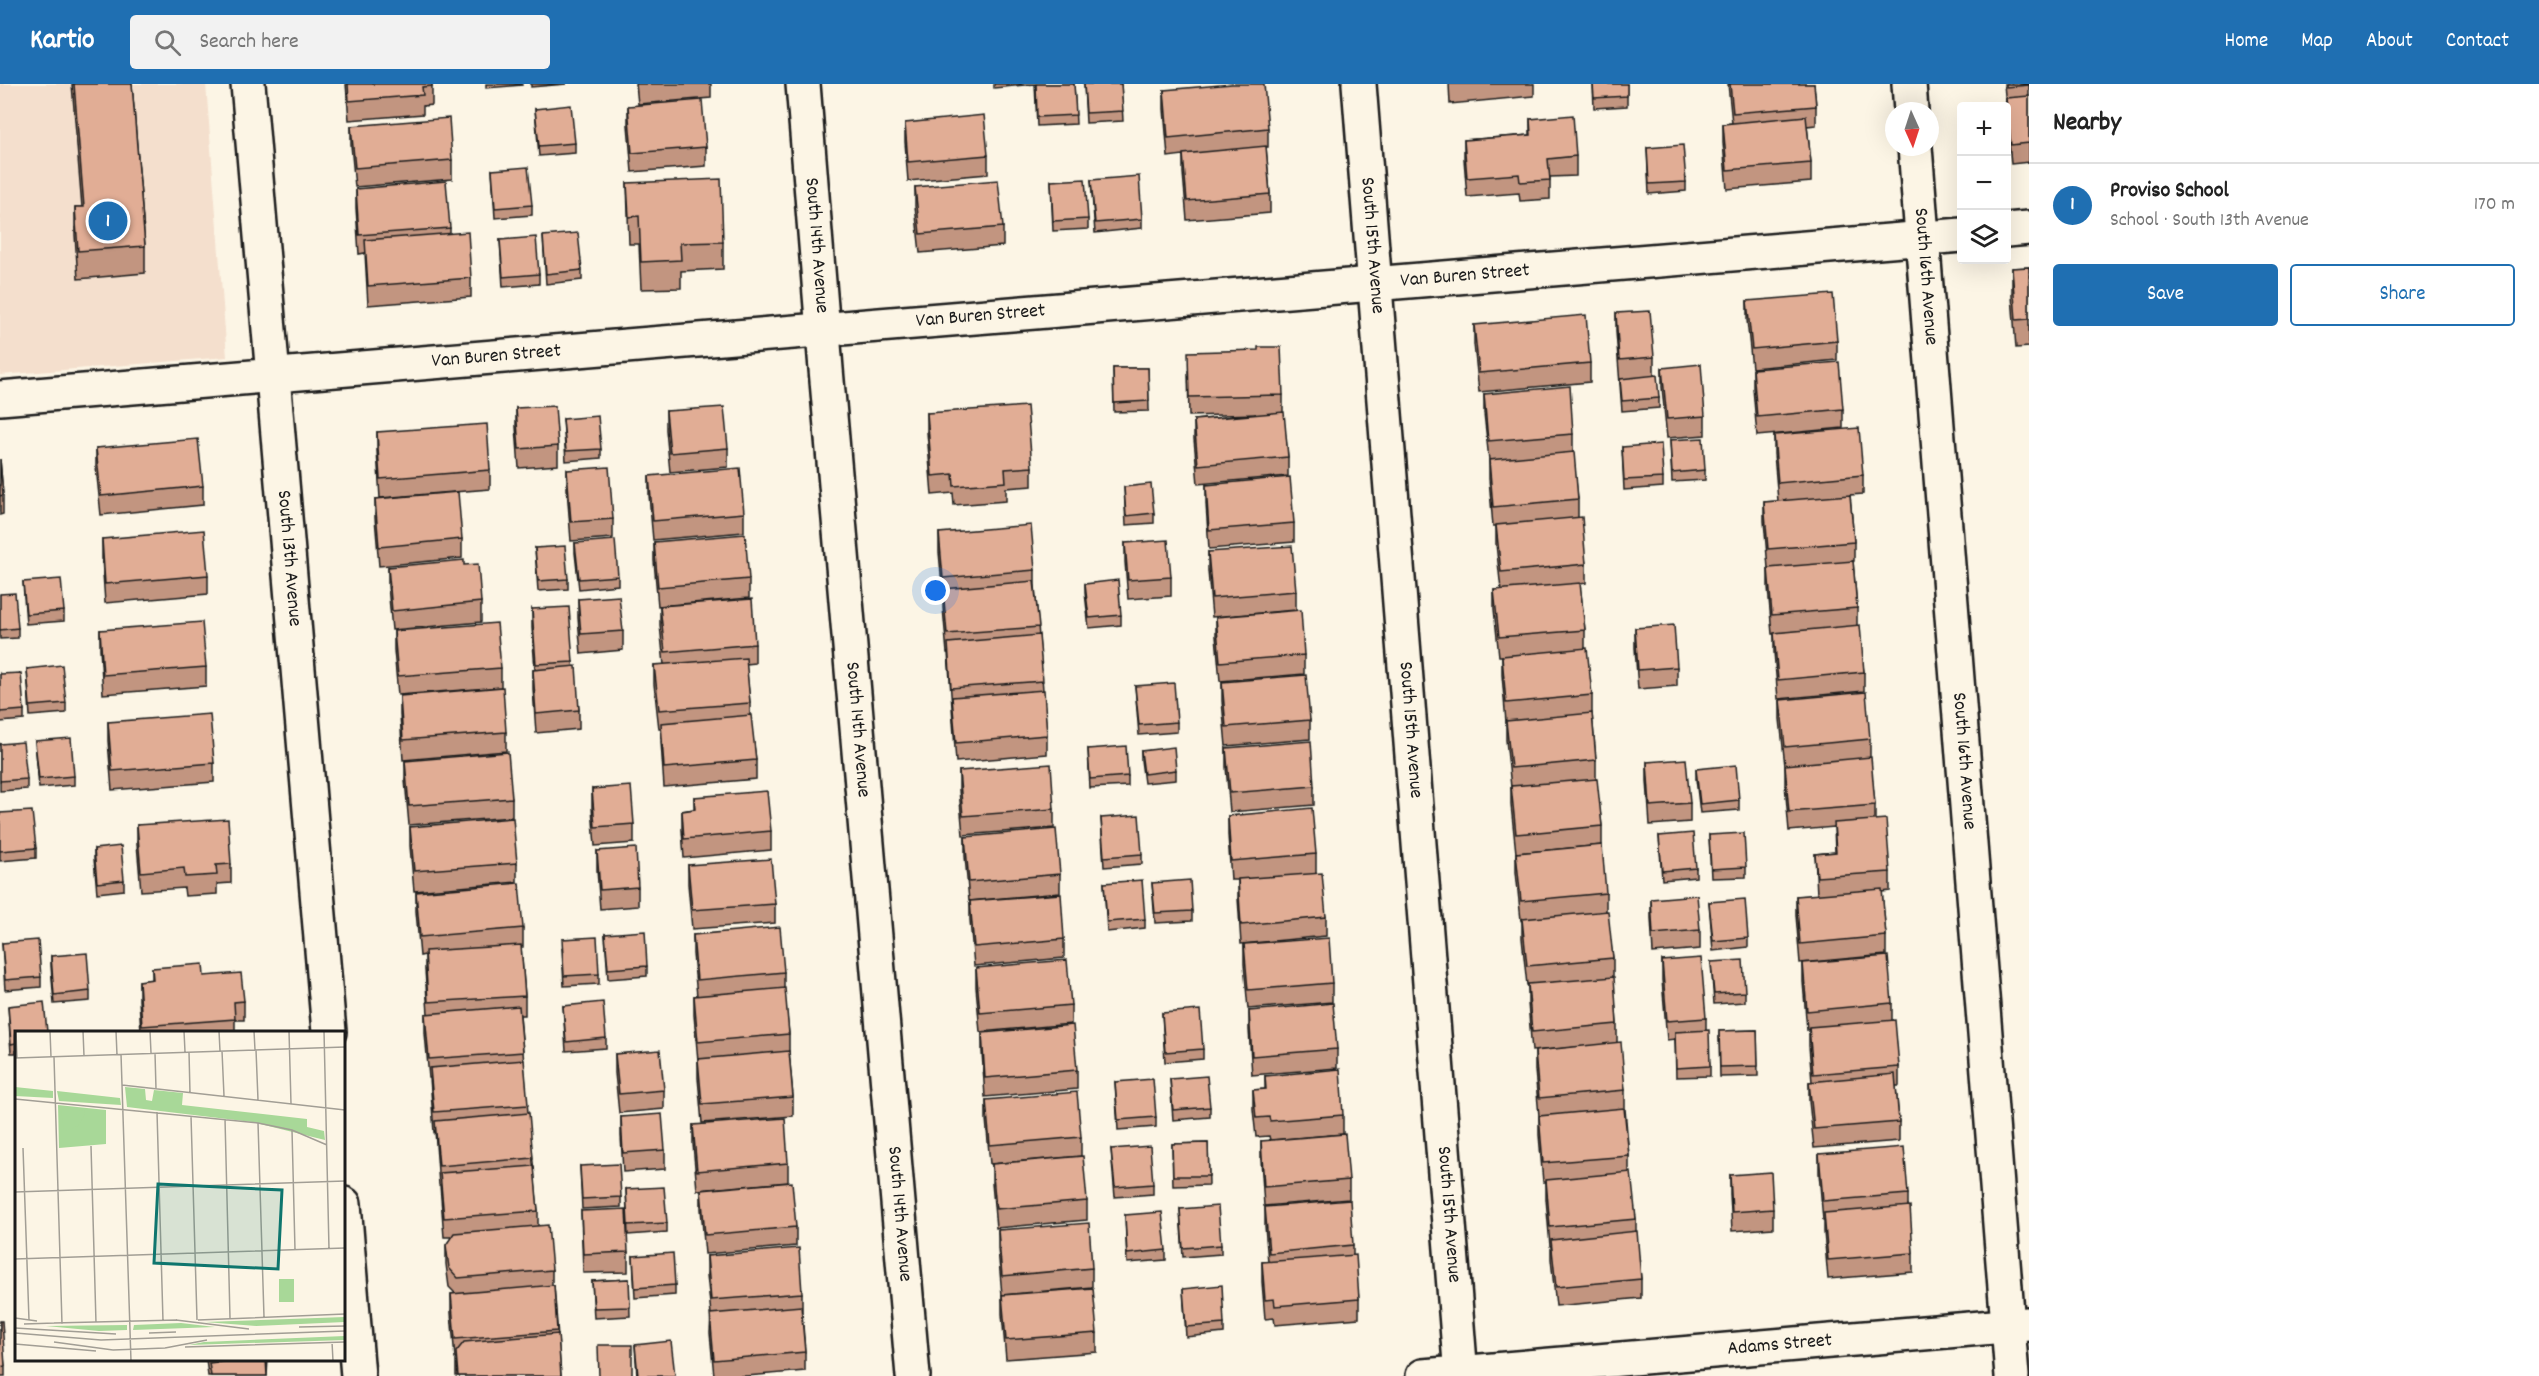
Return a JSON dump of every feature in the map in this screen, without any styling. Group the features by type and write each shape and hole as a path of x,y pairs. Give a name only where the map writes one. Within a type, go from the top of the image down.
{"street":[{"name":"South 13th Avenue","path":"248,84 329,1031"},
{"name":"South 14th Avenue","path":"803,84 913,1376"},
{"name":"South 15th Avenue","path":"1359,84 1461,1374"},
{"path":"1909,84 1910,102"},
{"name":"South 16th Avenue","path":"1916,156 2018,1325 2012,1376"},
{"path":"2011,230 2029,228"},
{"name":"Van Buren Street","path":"0,398 1957,235"},
{"path":"345,1216 358,1376"},
{"name":"Adams Street","path":"1423,1376 2018,1325"}],"shaded area":[{"path":"0,84 206,84 227,357 0,375"}],"building":[{"path":"74,84 132,84 145,246 78,251 75,207 84,207"},
{"path":"348,84 432,84 432,86 422,87 423,95 349,101"},
{"path":"1036,84 1074,84 1076,115 1037,117"},
{"path":"1084,84 1121,84 1123,111 1086,113"},
{"path":"1232,84 1264,84 1268,128 1168,138 1164,90"},
{"path":"1593,84 1627,84 1627,96 1594,98"},
{"path":"1730,84 1814,84 1816,106 1733,113"},
{"path":"2006,84 2029,84 2029,85 2006,87"},
{"path":"2029,96 2029,143 2011,145 2011,102 2006,102 2006,98"},
{"path":"702,100 706,147 632,153 628,106"},
{"path":"571,105 575,143 539,146 535,109"},
{"path":"984,115 988,155 908,162 905,123"},
{"path":"1573,115 1576,156 1548,159 1550,180 1520,182 1519,174 1467,178 1464,140 1531,135 1530,119"},
{"path":"1806,116 1811,163 1727,170 1723,124"},
{"path":"449,118 452,160 355,168 351,126"},
{"path":"1683,145 1686,182 1649,184 1647,148"},
{"path":"1266,146 1270,194 1187,201 1183,154"},
{"path":"528,167 532,205 495,208 492,170"},
{"path":"1139,176 1142,219 1095,223 1091,180"},
{"path":"721,179 723,242 680,243 681,260 641,262 639,216 629,217 627,183"},
{"path":"1085,179 1088,219 1053,221 1051,181"},
{"path":"998,180 1003,227 920,234 915,187"},
{"path":"446,181 450,228 359,235 356,189"},
{"path":"468,232 471,278 368,286 365,240"},
{"path":"578,233 582,270 546,274 543,236"},
{"path":"536,237 539,274 503,277 500,240"},
{"path":"2029,267 2029,319 2016,320 2012,268"},
{"path":"1833,294 1837,341 1752,349 1747,301"},
{"path":"1650,311 1654,357 1619,360 1616,313"},
{"path":"1586,315 1590,363 1479,373 1474,325"},
{"path":"1258,347 1281,347 1283,395 1189,397 1188,352 1258,350"},
{"path":"1839,362 1843,409 1757,417 1753,369"},
{"path":"1701,364 1705,416 1667,419 1662,368"},
{"path":"1113,368 1148,368 1149,401 1114,403"},
{"path":"1657,375 1659,398 1622,401 1620,379"},
{"path":"1570,386 1573,434 1488,441 1484,394"},
{"path":"555,406 558,446 519,449 516,408"},
{"path":"1027,406 1032,467 1005,469 1006,482 954,486 953,474 932,476 927,413"},
{"path":"724,407 728,448 670,453 666,411"},
{"path":"1284,412 1288,457 1198,465 1194,420"},
{"path":"598,416 601,449 566,451 563,419"},
{"path":"487,424 490,470 380,479 377,432"},
{"path":"1859,428 1863,475 1778,483 1774,435"},
{"path":"1703,438 1705,470 1672,473 1670,440"},
{"path":"198,439 203,486 101,496 96,448"},
{"path":"1661,444 1663,478 1624,480 1622,447"},
{"path":"1574,452 1578,499 1493,507 1489,460"},
{"path":"0,459 3,495 0,496"},
{"path":"609,467 613,519 571,522 567,470"},
{"path":"740,468 744,513 653,521 649,476"},
{"path":"1290,477 1294,523 1209,530 1206,485"},
{"path":"1151,484 1154,513 1126,516 1124,487"},
{"path":"458,492 462,539 379,547 375,499"},
{"path":"1850,495 1854,542 1768,549 1764,502"},
{"path":"1582,517 1586,564 1501,572 1496,525"},
{"path":"1031,525 1035,570 943,578 939,533"},
{"path":"204,530 208,575 105,584 102,539"},
{"path":"745,534 749,579 658,587 654,542"},
{"path":"615,540 618,576 579,579 575,543"},
{"path":"1168,540 1171,577 1128,580 1125,543"},
{"path":"565,546 568,579 538,581 535,548"},
{"path":"1292,546 1296,591 1212,598 1208,552"},
{"path":"464,560 464,565 478,564 481,602 392,611 388,567"},
{"path":"1853,561 1857,608 1772,615 1768,568"},
{"path":"61,579 64,611 26,614 23,582"},
{"path":"1118,580 1121,615 1089,618 1085,584"},
{"path":"1034,581 1039,627 947,634 943,589"},
{"path":"1580,583 1585,630 1499,637 1494,590"},
{"path":"15,593 18,628 0,630 0,594"},
{"path":"619,596 623,631 581,634 578,599"},
{"path":"752,599 755,644 665,652 660,606"},
{"path":"569,607 573,662 536,664 532,609"},
{"path":"1301,610 1304,655 1220,662 1216,617"},
{"path":"202,622 206,667 103,675 100,630"},
{"path":"497,623 501,668 398,676 394,631"},
{"path":"1674,625 1677,667 1638,670 1635,628"},
{"path":"1860,625 1864,672 1778,680 1774,633"},
{"path":"1039,635 1043,681 951,688 948,643"},
{"path":"1587,648 1592,695 1506,703 1502,656"},
{"path":"746,658 750,703 659,710 654,665"},
{"path":"62,665 66,703 30,706 27,669"},
{"path":"576,666 579,710 536,714 533,670"},
{"path":"21,673 24,710 0,712 0,674"},
{"path":"1306,675 1310,720 1226,727 1222,682"},
{"path":"1174,683 1177,722 1139,725 1135,686"},
{"path":"503,687 506,732 403,740 400,696"},
{"path":"1044,690 1047,735 956,743 952,697"},
{"path":"1866,692 1870,739 1785,747 1780,700"},
{"path":"1592,713 1596,760 1511,768 1506,721"},
{"path":"210,714 214,763 112,771 108,722"},
{"path":"751,715 756,760 664,768 661,723"},
{"path":"71,738 74,776 39,779 35,741"},
{"path":"1311,741 1314,786 1230,793 1226,748"},
{"path":"23,742 27,779 0,781 0,744"},
{"path":"1126,746 1128,776 1090,779 1088,749"},
{"path":"1174,747 1176,770 1144,774 1141,751"},
{"path":"508,752 512,798 409,806 405,761"},
{"path":"1871,757 1875,805 1789,812 1785,765"},
{"path":"1686,759 1690,803 1650,806 1647,762"},
{"path":"1051,764 1054,809 963,816 959,771"},
{"path":"1736,765 1739,800 1700,804 1696,769"},
{"path":"1597,779 1602,826 1516,834 1511,786"},
{"path":"631,786 634,824 595,827 592,789"},
{"path":"767,791 771,831 684,839 682,811 695,809 694,797"},
{"path":"1312,808 1316,854 1231,861 1228,816"},
{"path":"32,811 36,848 0,851 0,813"},
{"path":"1139,815 1142,854 1104,857 1101,818"},
{"path":"513,818 517,863 414,871 410,827"},
{"path":"228,819 231,864 216,865 217,875 185,877 184,868 141,872 137,825"},
{"path":"1886,819 1890,872 1817,877 1815,854 1836,852 1834,823"},
{"path":"1056,829 1060,874 969,882 965,837"},
{"path":"1693,833 1696,868 1662,871 1659,836"},
{"path":"1744,833 1746,867 1711,869 1709,835"},
{"path":"1602,845 1606,893 1521,901 1516,853"},
{"path":"121,846 124,880 97,883 94,849"},
{"path":"636,848 638,887 600,890 597,851"},
{"path":"771,859 775,904 692,910 688,865"},
{"path":"1322,873 1326,917 1241,925 1238,879"},
{"path":"1142,880 1145,919 1107,922 1104,883"},
{"path":"1190,880 1192,911 1155,913 1152,883"},
{"path":"519,883 523,928 420,937 416,892"},
{"path":"1882,889 1886,936 1800,944 1796,896"},
{"path":"1061,894 1064,939 974,947 970,901"},
{"path":"1697,895 1700,930 1653,934 1651,899"},
{"path":"1745,899 1748,938 1713,941 1709,902"},
{"path":"1608,911 1613,958 1527,966 1522,919"},
{"path":"780,927 784,972 697,980 693,935"},
{"path":"645,931 647,966 608,969 605,934"},
{"path":"597,937 599,974 564,976 562,939"},
{"path":"1329,938 1332,983 1248,990 1244,944"},
{"path":"38,940 41,977 5,980 2,943"},
{"path":"521,945 525,996 428,1002 425,951"},
{"path":"87,953 90,991 54,995 51,956"},
{"path":"1888,956 1892,1003 1807,1011 1803,963"},
{"path":"1701,958 1706,1018 1667,1021 1662,961"},
{"path":"1067,960 1071,1005 980,1013 976,968"},
{"path":"1743,960 1745,992 1714,994 1711,962"},
{"path":"203,964 204,976 241,973 244,1001 234,1002 235,1019 142,1026 139,981 153,979 152,968"},
{"path":"1614,977 1617,1024 1532,1032 1528,984"},
{"path":"785,988 789,1034 698,1042 694,996"},
{"path":"44,1002 47,1031 15,1031 15,1043 11,1044 8,1006"},
{"path":"603,1002 606,1038 566,1042 563,1006"},
{"path":"1333,1003 1337,1049 1252,1056 1249,1011"},
{"path":"519,1006 523,1052 429,1059 425,1014"},
{"path":"1200,1010 1203,1049 1165,1052 1162,1013"},
{"path":"1895,1020 1899,1067 1813,1074 1809,1027"},
{"path":"1073,1025 1077,1070 985,1078 982,1033"},
{"path":"1709,1030 1710,1066 1676,1068 1675,1032"},
{"path":"1757,1030 1758,1066 1720,1067 1719,1031"},
{"path":"1621,1042 1625,1090 1539,1098 1535,1051"},
{"path":"660,1050 664,1090 619,1094 615,1054"},
{"path":"789,1051 793,1097 702,1104 698,1059"},
{"path":"524,1060 528,1105 434,1112 430,1068"},
{"path":"1340,1069 1343,1115 1270,1121 1269,1117 1256,1118 1253,1090 1266,1089 1265,1076"},
{"path":"1895,1074 1899,1122 1814,1129 1809,1082"},
{"path":"1207,1076 1210,1107 1173,1110 1170,1079"},
{"path":"1153,1079 1156,1117 1118,1120 1115,1082"},
{"path":"1077,1092 1081,1137 990,1145 986,1100"},
{"path":"1624,1108 1629,1156 1543,1163 1539,1116"},
{"path":"529,1113 533,1158 439,1166 435,1121"},
{"path":"662,1114 665,1150 623,1153 621,1117"},
{"path":"785,1118 788,1163 697,1171 693,1125"},
{"path":"1345,1134 1349,1180 1264,1187 1261,1141"},
{"path":"1208,1143 1209,1176 1173,1176 1172,1144"},
{"path":"1150,1146 1153,1184 1115,1187 1111,1149"},
{"path":"1904,1147 1908,1194 1823,1201 1819,1154"},
{"path":"1083,1156 1087,1201 996,1209 992,1164"},
{"path":"619,1164 621,1197 582,1199 580,1166"},
{"path":"534,1166 538,1211 444,1218 440,1173"},
{"path":"1631,1172 1636,1219 1550,1227 1546,1180"},
{"path":"1771,1172 1773,1209 1732,1212 1730,1175"},
{"path":"792,1182 796,1227 705,1235 701,1190"},
{"path":"664,1187 667,1223 628,1225 626,1189"},
{"path":"1350,1200 1353,1245 1269,1253 1265,1207"},
{"path":"1218,1206 1221,1245 1183,1248 1180,1209"},
{"path":"1910,1206 1913,1253 1828,1260 1824,1213"},
{"path":"626,1209 628,1252 583,1254 581,1211"},
{"path":"1162,1212 1166,1250 1127,1254 1125,1215"},
{"path":"1089,1223 1092,1268 1002,1276 998,1230"},
{"path":"548,1225 552,1270 458,1278 449,1268 446,1245 454,1233"},
{"path":"1637,1231 1641,1279 1556,1287 1551,1240"},
{"path":"799,1248 802,1293 711,1300 707,1256"},
{"path":"673,1253 675,1285 635,1288 633,1256"},
{"path":"1356,1255 1359,1299 1275,1306 1274,1299 1265,1300 1262,1262"},
{"path":"629,1279 630,1307 594,1308 592,1281"},
{"path":"554,1285 557,1331 455,1339 451,1294"},
{"path":"1222,1285 1224,1324 1186,1327 1183,1289"},
{"path":"1093,1288 1097,1333 1006,1340 1002,1295"},
{"path":"801,1306 805,1352 714,1360 710,1314"},
{"path":"0,1321 2,1321 5,1366 0,1367"},
{"path":"558,1334 561,1376 458,1376 456,1352 464,1342"},
{"path":"671,1341 675,1376 638,1376 635,1345"},
{"path":"598,1345 632,1345 632,1376 599,1376"},
{"path":"266,1361 267,1376 211,1376 209,1363"}],"place":[{"name":"Proviso School","path":"108,221"}]}
